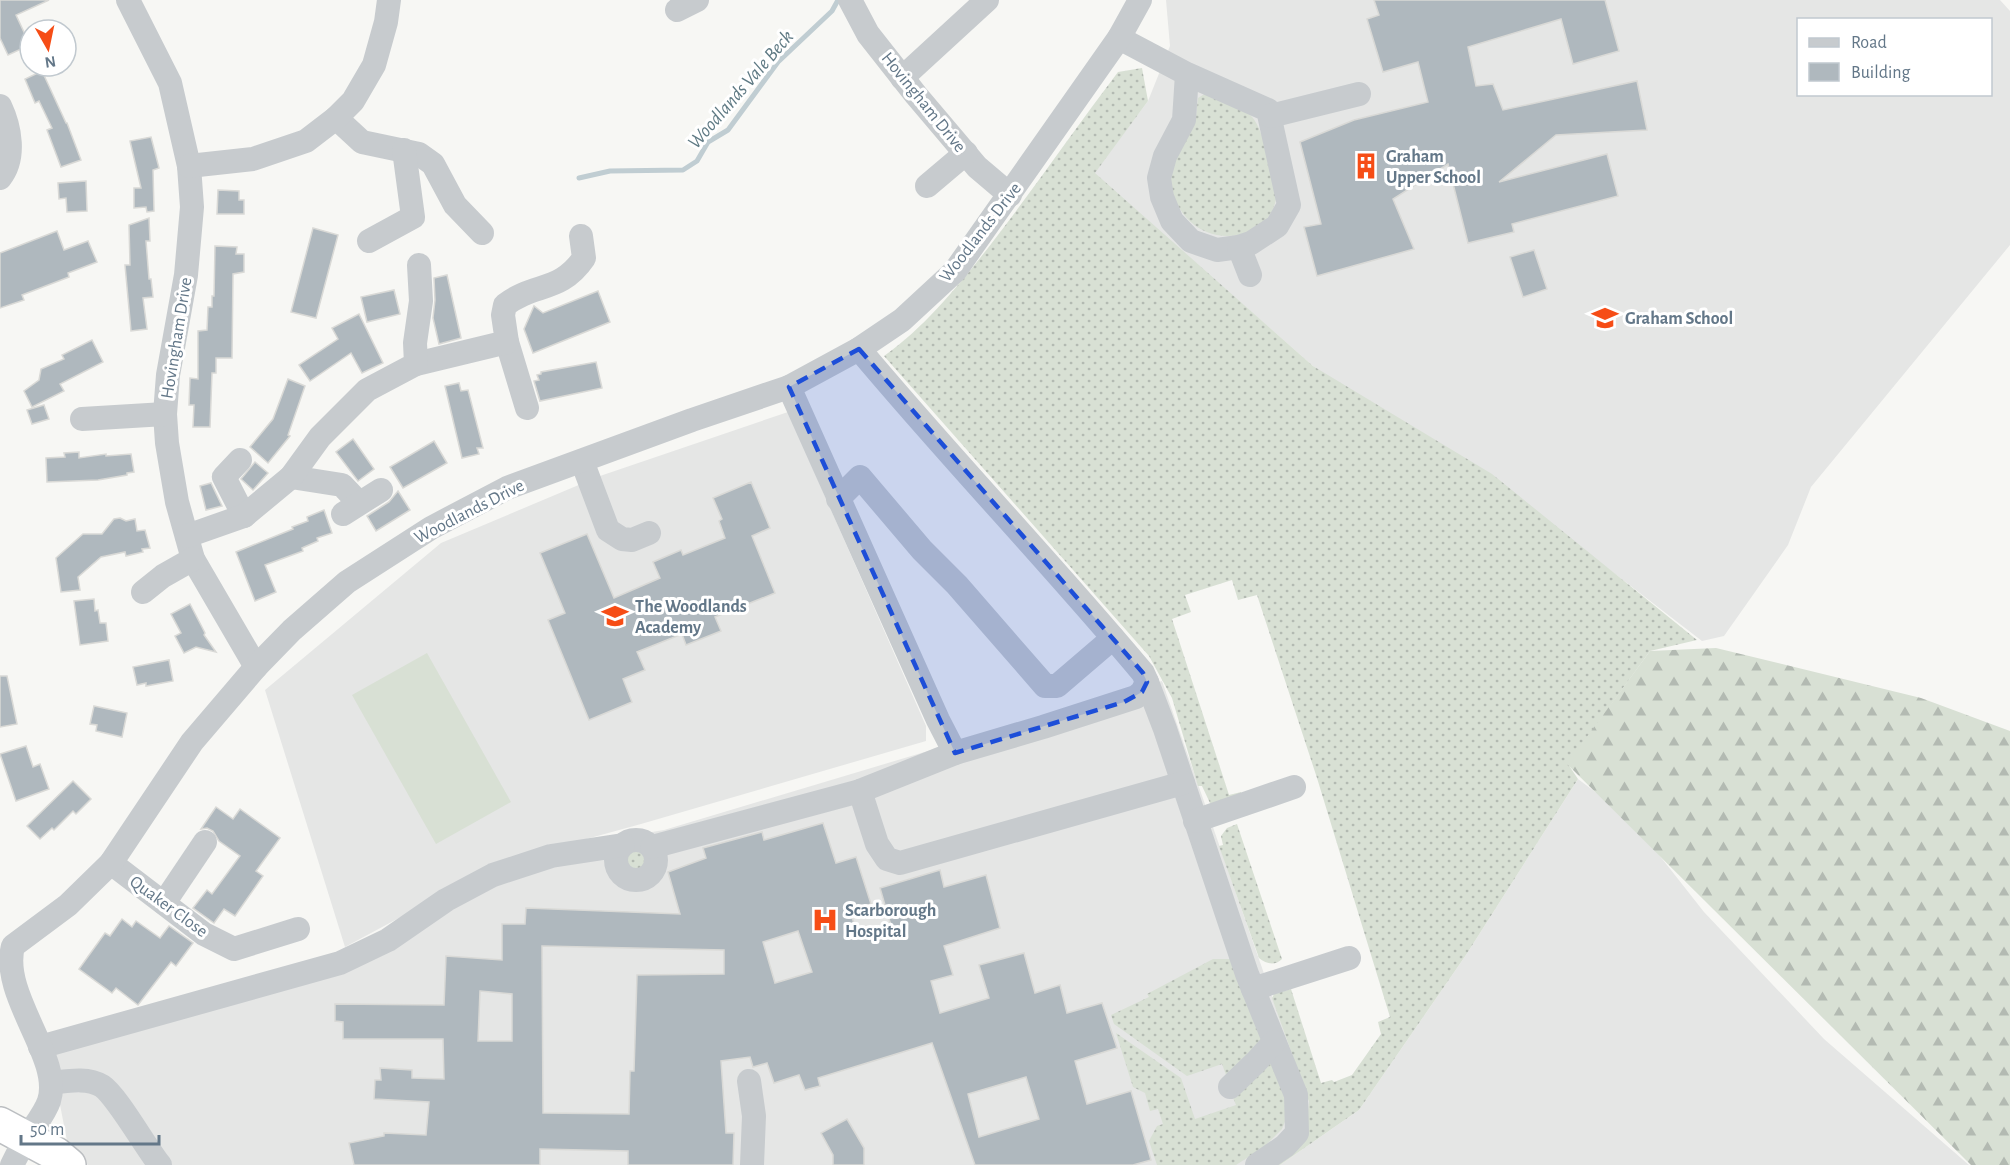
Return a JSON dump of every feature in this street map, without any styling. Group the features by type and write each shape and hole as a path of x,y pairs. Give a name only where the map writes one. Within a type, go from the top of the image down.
{"highway":[{"path":"13,1142 56,1154 69,1165"}],"street":[{"name":"Hovingham Drive","path":"128,0 170,83 189,166 192,207 186,275 168,375 165,414 167,443 177,502 193,559 256,667"},
{"path":"189,166 253,159 306,141 336,118 353,101 374,65 386,22 389,0"},
{"name":"Hovingham Drive","path":"850,0 868,34 902,78 977,167 1010,195"},
{"path":"902,78 987,0"},
{"name":"Woodlands Drive","path":"51,1083 50,1070 16,988 10,957 13,946 68,905 111,862 192,742 256,667 292,630 347,582 430,528 507,489 692,420 789,387 859,349 902,320 955,271 1119,38 1140,0"},
{"path":"1119,38 1186,74 1268,110 1289,205 1277,226 1251,243 1217,250 1191,241 1172,221 1162,197 1159,178 1165,156 1184,120 1186,74"},
{"path":"1270,116 1359,94"},
{"path":"0,106 11,145 4,173 0,178"},
{"path":"336,118 362,142 419,154 433,164 455,205 482,233"},
{"path":"369,241 413,217 404,150"},
{"path":"927,186 966,153"},
{"path":"527,408 507,342 503,315 505,305 518,295 559,283 574,272 584,258 580,236"},
{"path":"1239,247 1250,274"},
{"path":"416,364 415,343 421,301 419,265"},
{"path":"186,536 244,516 291,477 320,437 367,390 416,364 507,342"},
{"path":"859,349 920,422 1051,565 1143,673 1253,989 1296,1095 1297,1132 1285,1146 1257,1165"},
{"path":"789,387 938,720 955,753"},
{"path":"82,419 165,414"},
{"path":"240,460 224,477 244,516"},
{"path":"582,461 608,530 622,539 632,540 649,533"},
{"path":"291,477 342,485 351,509 381,490"},
{"path":"838,499 860,477 922,550 957,585 1045,686 1057,686 1113,638"},
{"path":"143,592 163,576 193,559"},
{"path":"652,847 860,791 955,753 1124,702 1143,692 1147,682"},
{"path":"860,791 877,844 887,859 900,863 1183,783"},
{"path":"1195,821 1294,787"},
{"path":"40,1047 340,963 388,940 447,900 493,875 551,856 623,845 640,840 655,851 657,863 653,873 636,881 622,874 617,866 616,858 623,845"},
{"path":"164,903 206,842"},
{"name":"Quaker Close","path":"111,862 204,934 234,949 298,929"},
{"path":"1253,989 1349,958"},
{"path":"1230,1087 1274,1042"},
{"path":"13,1142 50,1101 51,1083 79,1080 103,1087 114,1099 160,1165"},
{"path":"749,1081 754,1116 752,1165"}],"highlighted area":[{"path":"859,349 1143,673 1147,682 1142,692 1124,702 955,753 789,387"}],"shaded area":[{"name":"Graham School","path":"1166,0 2000,0 2010,11 2010,245 1811,487 1788,545 1724,636 1702,641 1575,543 1313,366 1094,173 1148,101 1170,46"},
{"name":"The Woodlands Academy","path":"788,412 926,726 926,741 503,862 345,947 265,690 441,543 600,476"},
{"name":"Scarborough Hospital","path":"1162,681 1320,1134 1259,1165 88,1165 69,1151 47,1038 352,951 580,844 664,830"},
{"path":"1578,779 1630,818 1704,912 1824,1039 1969,1165 1280,1165 1359,1110 1466,955"}],"green space":[{"path":"1142,68 1148,101 1095,173 1313,366 1492,474 1697,640 1650,651 1568,764 1578,779 1466,955 1359,1110 1280,1165 1267,1165 1308,1111 1309,1102 1272,998 1274,994 1291,989 1321,1083 1332,1080 1334,1082 1352,1075 1381,1034 1378,1022 1390,1017 1317,778 1257,595 1238,600 1232,580 1185,595 1191,612 1172,619 1229,795 1241,792 1217,804 1210,803 1202,786 1198,786 1172,698 1149,656 884,356 927,319 964,277 1005,226 1118,72"},
{"path":"1206,93 1243,110 1256,122 1276,183 1276,198 1268,218 1248,233 1230,236 1217,235 1195,226 1179,208 1170,184 1175,159 1195,120 1198,98"},
{"path":"1716,648 1921,698 2010,731 2010,1165 1971,1165 1567,764 1650,651"},
{"path":"427,653 511,802 436,844 352,695"},
{"path":"1237,824 1282,959 1276,963 1268,963 1259,958 1219,846 1223,845 1221,836 1227,828"},
{"path":"636,845 647,849 651,860 647,871 636,875 625,871 621,860 625,849"},
{"path":"1213,959 1235,959 1262,1041 1226,1075 1222,1064 1187,1076 1114,1024 1111,1015 1149,997 1147,994"},
{"path":"1116,1033 1181,1078 1195,1119 1236,1105 1232,1095 1269,1063 1283,1074 1286,1119 1282,1129 1264,1147 1236,1165 1157,1165 1149,1141 1157,1126 1163,1124 1158,1109 1150,1111 1145,1093 1133,1087"}],"building":[{"path":"0,0 49,0 16,15 18,50 8,55 0,38"},
{"name":"Graham Upper School","path":"1374,0 1605,0 1619,51 1573,64 1561,19 1468,47 1476,86 1493,84 1503,110 1637,81 1647,130 1556,135 1499,182 1607,154 1618,196 1512,224 1514,232 1468,243 1448,164 1393,199 1414,249 1317,276 1304,227 1321,224 1300,142 1354,120 1428,102 1418,62 1383,72 1367,19 1379,15"},
{"path":"45,78 67,123 81,160 61,167 47,130 52,128 39,101 35,103 25,79"},
{"path":"151,137 159,168 153,170 154,211 147,212 146,207 134,208 134,188 141,188 130,141"},
{"path":"86,181 87,211 67,212 66,198 59,199 58,183"},
{"path":"218,190 239,191 239,200 244,200 244,214 217,214"},
{"path":"149,218 150,241 146,241 153,297 143,298 147,329 131,331 125,265 130,265 129,225"},
{"path":"313,228 338,235 316,318 291,312"},
{"path":"57,231 64,250 88,241 97,262 68,273 69,277 22,295 24,300 0,308 0,253"},
{"path":"215,246 237,247 236,254 244,254 244,272 233,274 232,358 216,358 216,373 212,373 210,427 193,427 194,405 189,405 190,378 198,379 198,331 207,330 208,307 212,307"},
{"path":"1534,250 1547,289 1523,297 1510,257"},
{"path":"447,275 461,338 439,344 433,318 434,278"},
{"path":"394,290 400,314 367,322 361,297"},
{"path":"598,291 610,322 533,353 524,329 534,306 543,313"},
{"path":"359,314 383,363 362,373 351,353 310,381 299,365 338,339 332,328"},
{"path":"92,340 103,362 60,384 64,391 32,407 24,391 39,380 41,369 64,359 62,355"},
{"path":"596,362 602,388 540,401 534,381 539,380 537,375 541,372"},
{"path":"288,379 305,386 288,435 290,436 268,463 250,447 273,419"},
{"path":"459,383 461,391 468,390 483,448 477,448 479,454 462,458 445,386"},
{"path":"44,405 49,419 32,424 27,410"},
{"path":"353,439 374,469 358,481 336,452"},
{"path":"434,441 447,463 403,488 390,467"},
{"path":"79,452 79,458 106,454 106,456 131,454 134,472 98,480 47,482 46,458 65,457 64,453"},
{"path":"255,462 268,473 253,490 241,479"},
{"path":"751,482 770,528 752,536 775,593 715,617 721,631 686,645 682,634 637,652 645,670 623,679 632,702 589,720 548,620 565,613 540,553 587,534 614,598 660,578 653,562 681,550 683,555 725,538 719,521 722,519 713,498"},
{"path":"211,483 222,506 206,510 200,486"},
{"path":"398,491 410,510 376,531 367,516 389,502"},
{"path":"324,510 332,533 317,538 318,541 302,548 303,551 265,565 276,592 255,601 236,552 293,529 292,527 308,521 307,517"},
{"path":"120,518 126,521 135,519 137,531 145,530 150,548 126,556 125,552 101,557 78,577 80,590 61,592 56,558 83,534 102,534 114,519"},
{"path":"94,599 95,611 98,610 100,623 106,623 108,641 80,645 74,601"},
{"path":"190,604 204,635 216,652 196,647 184,653 175,636 181,633 171,614"},
{"path":"169,660 173,681 146,686 146,683 137,685 133,667"},
{"path":"0,676 7,676 17,724 0,727"},
{"path":"94,706 127,713 122,737 96,731 97,725 90,724"},
{"path":"26,746 33,767 40,764 49,789 16,801 0,754"},
{"path":"73,781 91,799 76,814 73,811 54,830 52,828 40,839 27,826"},
{"path":"216,807 233,819 240,809 280,838 256,871 263,876 235,916 224,909 214,923 193,908 207,890 212,894 240,856 219,841 213,831 207,828 201,829"},
{"path":"823,823 836,863 856,857 871,904 850,911 859,939 892,929 880,888 940,870 944,887 986,875 1000,928 944,946 953,975 931,981 940,1013 989,998 979,965 1024,953 1035,993 1060,985 1067,1013 1102,1003 1117,1048 1075,1061 1087,1104 1131,1091 1151,1160 1133,1165 975,1165 932,1043 818,1078 820,1086 805,1090 799,1075 774,1083 767,1063 753,1067 750,1057 721,1061 726,1133 734,1133 733,1165 628,1165 628,1151 540,1149 540,1165 354,1165 349,1143 384,1136 384,1133 426,1135 429,1102 374,1099 375,1080 381,1080 380,1068 412,1070 412,1078 444,1079 443,1039 343,1039 343,1022 335,1021 335,1004 444,1005 446,956 502,960 502,924 525,924 526,908 680,914 668,872 706,858 703,848 762,832 764,840","holes":["798,931 812,972 775,983 763,942","542,946 724,950 724,974 637,975 634,1071 630,1071 629,1114 543,1113","480,991 512,994 512,1041 478,1041","1026,1077 1039,1119 979,1137 968,1094"]},
{"path":"122,919 132,927 136,921 160,938 169,926 193,943 176,966 171,962 138,1005 116,988 112,993 79,969 105,933 110,936"},
{"path":"847,1119 864,1148 864,1165 833,1165 833,1155 821,1133"}],"waterway":[{"name":"Woodlands Vale Beck","path":"579,178 610,171 683,170 697,161 708,142 728,130 778,62 832,11 838,0"}],"place":[{"name":"Graham Upper School","path":"1366,166"},
{"name":"Graham School","path":"1605,318"},
{"name":"The Woodlands Academy","path":"615,616"},
{"name":"Scarborough Hospital","path":"825,920"}]}
